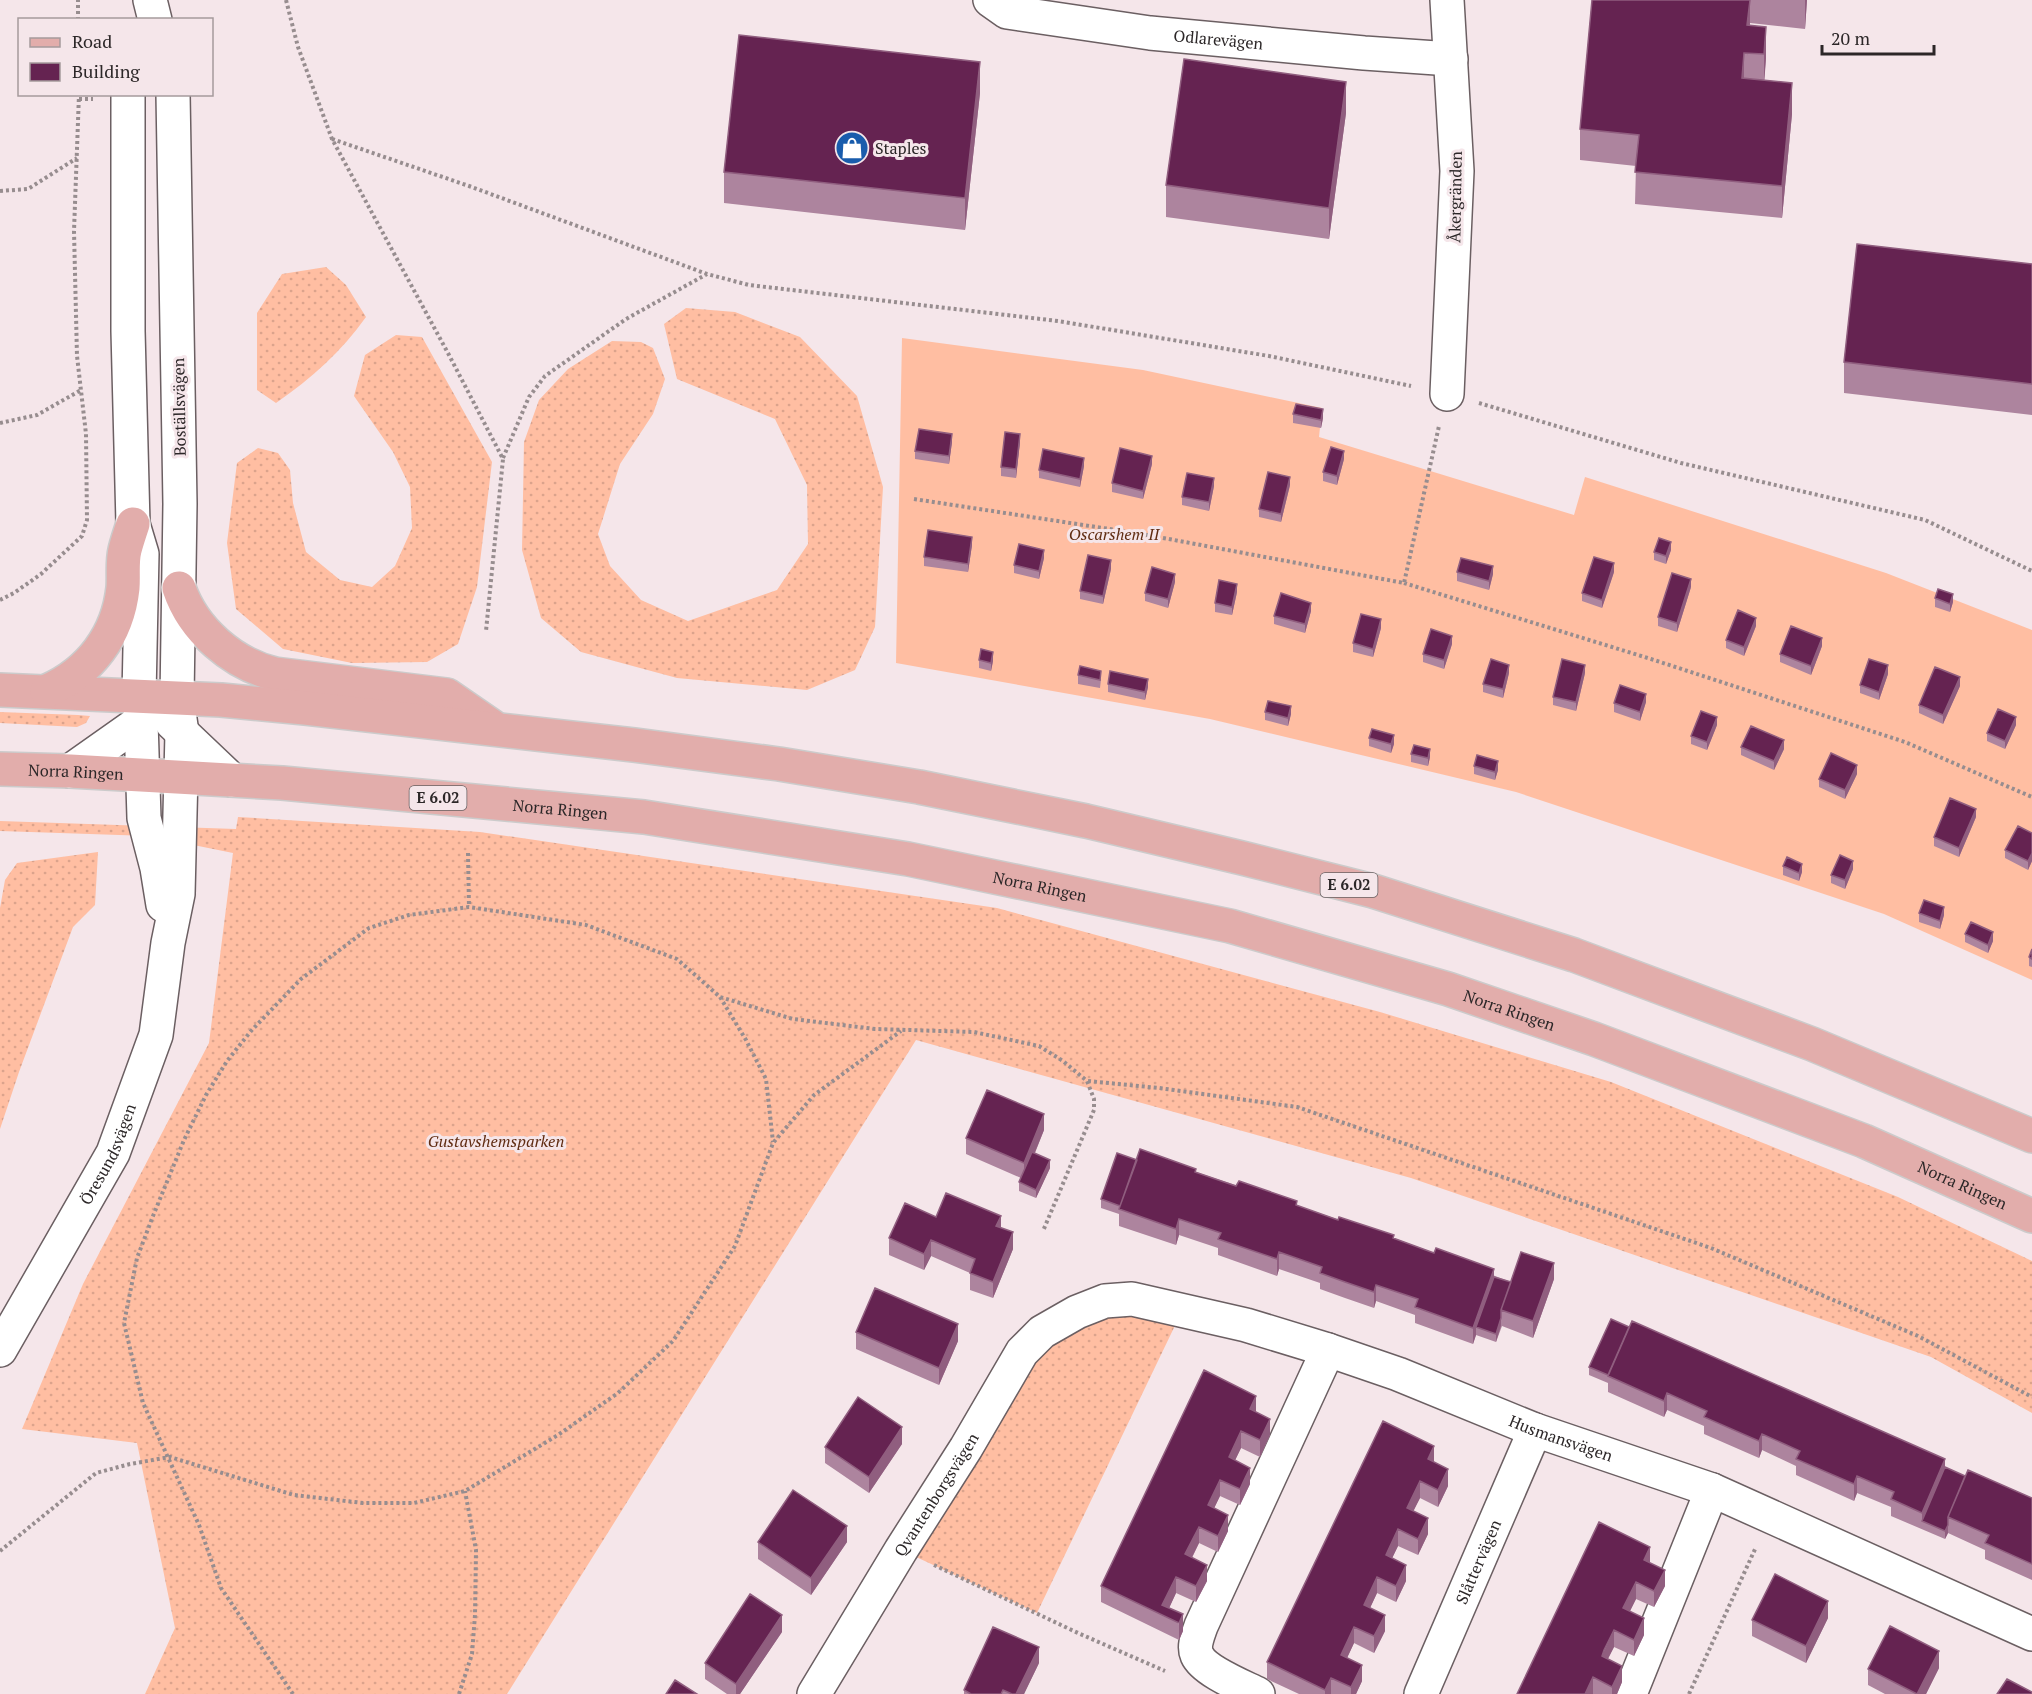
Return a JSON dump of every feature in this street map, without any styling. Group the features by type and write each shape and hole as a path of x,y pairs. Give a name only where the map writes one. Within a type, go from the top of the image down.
{"main road":[{"path":"47,691 69,680 82,670 94,658 109,635 118,613 123,588 124,552 133,524"},
{"path":"179,588 185,605 209,635 240,661 257,670 275,675 447,695 496,729"},
{"name":"E 6.02","path":"0,690 47,691 153,706 305,708 496,729 779,764 918,787 1086,821 1373,891 1574,955 1812,1044 2032,1136"},
{"name":"Norra Ringen","path":"0,769 232,780 644,817 909,859 1230,927 1448,989 1594,1039 1864,1141 2032,1216"}],"street":[{"path":"144,18 148,0"},
{"path":"148,0 153,18"},
{"name":"Odlarevägen","path":"990,0 1007,12 1150,33 1451,59"},
{"name":"Åkergränden","path":"1447,0 1457,171 1447,394"},
{"path":"70,771 153,706 142,554 133,524 128,320 128,96"},
{"name":"Boställsvägen","path":"153,706 179,588 178,336 173,96"},
{"name":"Öresundsvägen","path":"0,1350 113,1153 156,1035 177,894 182,733 153,706"},
{"name":"Öresundsvägen","path":"153,706 142,775 144,818 157,868 168,943"},
{"path":"182,733 232,780"},
{"name":"Husmansvägen","path":"1077,1312 1105,1301 1132,1299 1246,1325 1328,1350 1398,1374 1536,1430 1712,1490 2032,1634"},
{"name":"Qvantenborgsvägen","path":"814,1694 966,1448 1022,1352 1042,1332 1077,1312"},
{"path":"1258,1694 1217,1673 1204,1663 1197,1655 1195,1643 1328,1350"},
{"name":"Slåttervägen","path":"1420,1694 1536,1430"},
{"path":"1630,1694 1712,1490"}],"path":[{"path":"78,0 78,18"},
{"path":"286,0 298,47 332,140 444,345 503,459"},
{"path":"0,600 41,574 82,536 87,520 86,434 77,356 74,231 79,96"},
{"path":"332,140 469,186 707,274 749,285 1058,321 1269,356 1447,394 1682,463 1926,520 2032,571"},
{"path":"0,191 28,189 77,157"},
{"path":"486,631 503,459 529,397 545,376 626,319 707,274"},
{"path":"0,423 37,414 81,390"},
{"path":"1404,583 1447,394"},
{"path":"914,499 1142,534 1404,583 1651,659 1905,742 2032,797"},
{"path":"468,853 469,907"},
{"path":"293,1694 221,1588 199,1525 170,1457 143,1403 124,1323 137,1258 184,1140 226,1061 251,1031 301,979 369,928 409,915 469,907 586,925 677,959 720,997 766,1079 773,1143"},
{"path":"720,997 793,1019 875,1029 974,1032 1039,1046 1062,1061 1087,1081 1094,1099 1094,1110 1043,1231"},
{"path":"0,1551 96,1473 170,1457 294,1495 363,1503 414,1503 465,1491 558,1435 618,1393 673,1341 735,1246 773,1143 814,1095 882,1047 901,1030"},
{"path":"1087,1081 1160,1088 1297,1107 1711,1248 1918,1336 2032,1397"},
{"path":"459,1694 472,1654 475,1615 476,1550 465,1491"},
{"path":"1689,1694 1771,1515"},
{"path":"901,1550 1078,1633 1172,1674"}],"green space":[{"path":"326,267 346,285 366,317 325,364 276,403 257,390 257,313 282,274"},
{"path":"686,308 735,312 800,337 857,396 883,487 875,627 855,670 807,690 677,678 581,652 541,618 522,550 524,442 539,400 568,369 612,341 641,342 653,348 665,379 653,414 620,464 598,534 610,566 641,600 688,621 777,590 808,544 807,485 775,419 677,379 664,324"},
{"path":"396,335 422,337 492,462 477,587 458,644 427,662 352,663 283,649 236,609 227,543 237,463 258,448 278,453 290,470 293,503 306,552 340,580 372,587 395,566 412,528 410,487 393,452 354,396 365,355"},
{"name":"Oscarshem II","path":"902,338 1143,370 1322,408 1319,437 1574,515 1585,477 1886,573 2032,630 2032,980 1884,914 1516,792 1210,719 896,663"},
{"path":"0,712 90,716 86,723 77,727 0,723"},
{"name":"Gustavshemsparken","path":"238,817 480,832 997,908 1380,1012 1611,1082 1898,1197 2032,1261 2032,1413 1931,1357 1411,1178 916,1040 507,1694 145,1694 175,1628 137,1443 22,1429 83,1284 209,1043 233,853 149,836 0,831 0,821 236,829"},
{"path":"98,852 95,905 73,927 0,1129 0,908 5,880 17,863"},
{"path":"1182,1311 1037,1613 901,1550 1059,1321"}],"building":[{"path":"1592,0 1750,0 1747,25 1766,27 1764,54 1744,53 1742,78 1792,83 1782,186 1635,172 1639,135 1580,129"},
{"name":"Staples","path":"739,35 980,62 965,198 724,172"},
{"path":"1184,59 1346,82 1329,208 1166,185"},
{"path":"1857,244 2032,264 2032,384 1844,362"},
{"path":"1296,404 1323,409 1321,420 1293,414"},
{"path":"919,429 952,434 949,456 915,451"},
{"path":"1005,432 1020,434 1016,469 1001,467"},
{"path":"1331,447 1344,451 1337,476 1323,472"},
{"path":"1120,448 1152,456 1143,491 1112,483"},
{"path":"1043,449 1084,458 1080,479 1039,470"},
{"path":"1268,472 1290,477 1281,514 1259,509"},
{"path":"1187,473 1214,478 1209,502 1182,497"},
{"path":"928,530 972,537 968,564 924,557"},
{"path":"1659,538 1671,542 1666,556 1654,552"},
{"path":"1019,544 1044,550 1039,571 1014,565"},
{"path":"1088,555 1111,560 1103,596 1080,591"},
{"path":"1594,557 1614,563 1602,600 1582,593"},
{"path":"1461,558 1493,566 1489,581 1457,572"},
{"path":"1152,567 1175,574 1168,599 1145,593"},
{"path":"1672,573 1691,579 1677,623 1658,617"},
{"path":"1219,580 1237,584 1232,607 1215,603"},
{"path":"1938,589 1953,594 1950,604 1935,598"},
{"path":"1281,593 1311,603 1305,624 1274,616"},
{"path":"1738,610 1756,618 1744,647 1726,640"},
{"path":"1361,614 1381,619 1373,649 1353,643"},
{"path":"1791,626 1822,638 1811,666 1780,654"},
{"path":"1431,629 1452,636 1444,660 1423,654"},
{"path":"981,649 993,652 991,663 979,660"},
{"path":"1491,659 1509,665 1503,689 1483,684"},
{"path":"1562,659 1585,665 1576,702 1553,697"},
{"path":"1869,659 1888,665 1879,692 1860,685"},
{"path":"1080,666 1101,671 1100,680 1078,675"},
{"path":"1935,667 1960,677 1943,715 1919,705"},
{"path":"1110,671 1148,679 1145,692 1108,684"},
{"path":"1620,685 1646,694 1640,712 1614,703"},
{"path":"1268,701 1291,706 1288,718 1265,712"},
{"path":"1998,709 2016,717 2005,741 1987,733"},
{"path":"1701,711 1717,717 1707,742 1691,736"},
{"path":"1751,726 1784,740 1774,761 1741,747"},
{"path":"1372,729 1394,735 1391,744 1369,738"},
{"path":"1414,745 1430,749 1428,758 1411,754"},
{"path":"1831,753 1857,765 1845,790 1819,779"},
{"path":"1477,755 1498,761 1495,772 1474,766"},
{"path":"1950,798 1976,809 1959,848 1934,837"},
{"path":"2018,826 2032,833 2032,853 2028,861 2005,850"},
{"path":"1840,855 1853,861 1845,880 1831,875"},
{"path":"1787,857 1802,864 1799,873 1783,866"},
{"path":"1924,900 1944,907 1940,921 1919,913"},
{"path":"1971,922 1993,932 1988,945 1965,934"},
{"path":"987,1090 1044,1114 1024,1163 966,1138"},
{"path":"1140,1149 1236,1186 1239,1181 1297,1201 1296,1205 1338,1220 1339,1217 1394,1235 1393,1238 1434,1253 1436,1248 1494,1269 1473,1328 1415,1307 1418,1299 1376,1285 1374,1292 1320,1273 1322,1267 1279,1252 1277,1259 1218,1239 1221,1233 1179,1219 1176,1229 1119,1209"},
{"path":"1032,1152 1050,1160 1036,1190 1019,1182"},
{"path":"1117,1153 1137,1160 1120,1206 1101,1199"},
{"path":"946,1193 1001,1216 996,1226 1013,1232 993,1282 970,1273 975,1259 931,1240 924,1254 889,1238 905,1203 936,1217"},
{"path":"1521,1252 1554,1263 1533,1321 1501,1310"},
{"path":"1494,1277 1511,1282 1501,1310 1496,1334 1476,1327"},
{"path":"875,1288 958,1324 939,1368 856,1332"},
{"path":"1611,1319 1629,1327 1608,1375 1589,1367"},
{"path":"1632,1321 1945,1459 1922,1513 1891,1499 1894,1492 1857,1476 1854,1484 1796,1459 1800,1451 1762,1434 1759,1441 1704,1417 1707,1411 1667,1393 1664,1401 1608,1376"},
{"path":"1204,1370 1256,1396 1250,1409 1270,1419 1260,1440 1241,1431 1229,1457 1250,1468 1240,1489 1220,1480 1208,1505 1228,1515 1218,1536 1199,1527 1185,1554 1207,1565 1196,1586 1176,1577 1162,1605 1183,1614 1179,1623 1101,1586"},
{"path":"858,1397 902,1427 869,1477 825,1447"},
{"path":"1383,1421 1434,1446 1428,1459 1448,1469 1438,1490 1420,1481 1407,1508 1428,1518 1418,1539 1398,1529 1386,1555 1406,1565 1396,1586 1377,1577 1364,1605 1385,1615 1374,1636 1354,1627 1341,1655 1362,1665 1351,1687 1331,1678 1325,1690 1267,1662"},
{"path":"1945,1467 1965,1476 1948,1517 1945,1531 1922,1521"},
{"path":"1968,1470 2032,1498 2032,1564 1985,1543 1989,1535 1948,1517"},
{"path":"793,1490 847,1526 811,1578 758,1542"},
{"path":"1599,1522 1650,1547 1644,1560 1665,1570 1654,1591 1636,1582 1623,1608 1644,1618 1634,1640 1614,1630 1604,1650 1602,1656 1622,1666 1612,1687 1593,1677 1585,1694 1517,1694"},
{"path":"1775,1574 1828,1601 1806,1646 1752,1620"},
{"path":"750,1594 782,1615 736,1684 705,1663"},
{"path":"1890,1626 1939,1651 1917,1694 1868,1669"},
{"path":"993,1627 1039,1647 1016,1694 1003,1690 1001,1694 971,1694 964,1690"},
{"path":"2007,1679 2032,1692 2032,1694 1997,1694"},
{"path":"675,1680 697,1694 666,1694"}],"place":[{"name":"Staples","path":"852,148"}]}
